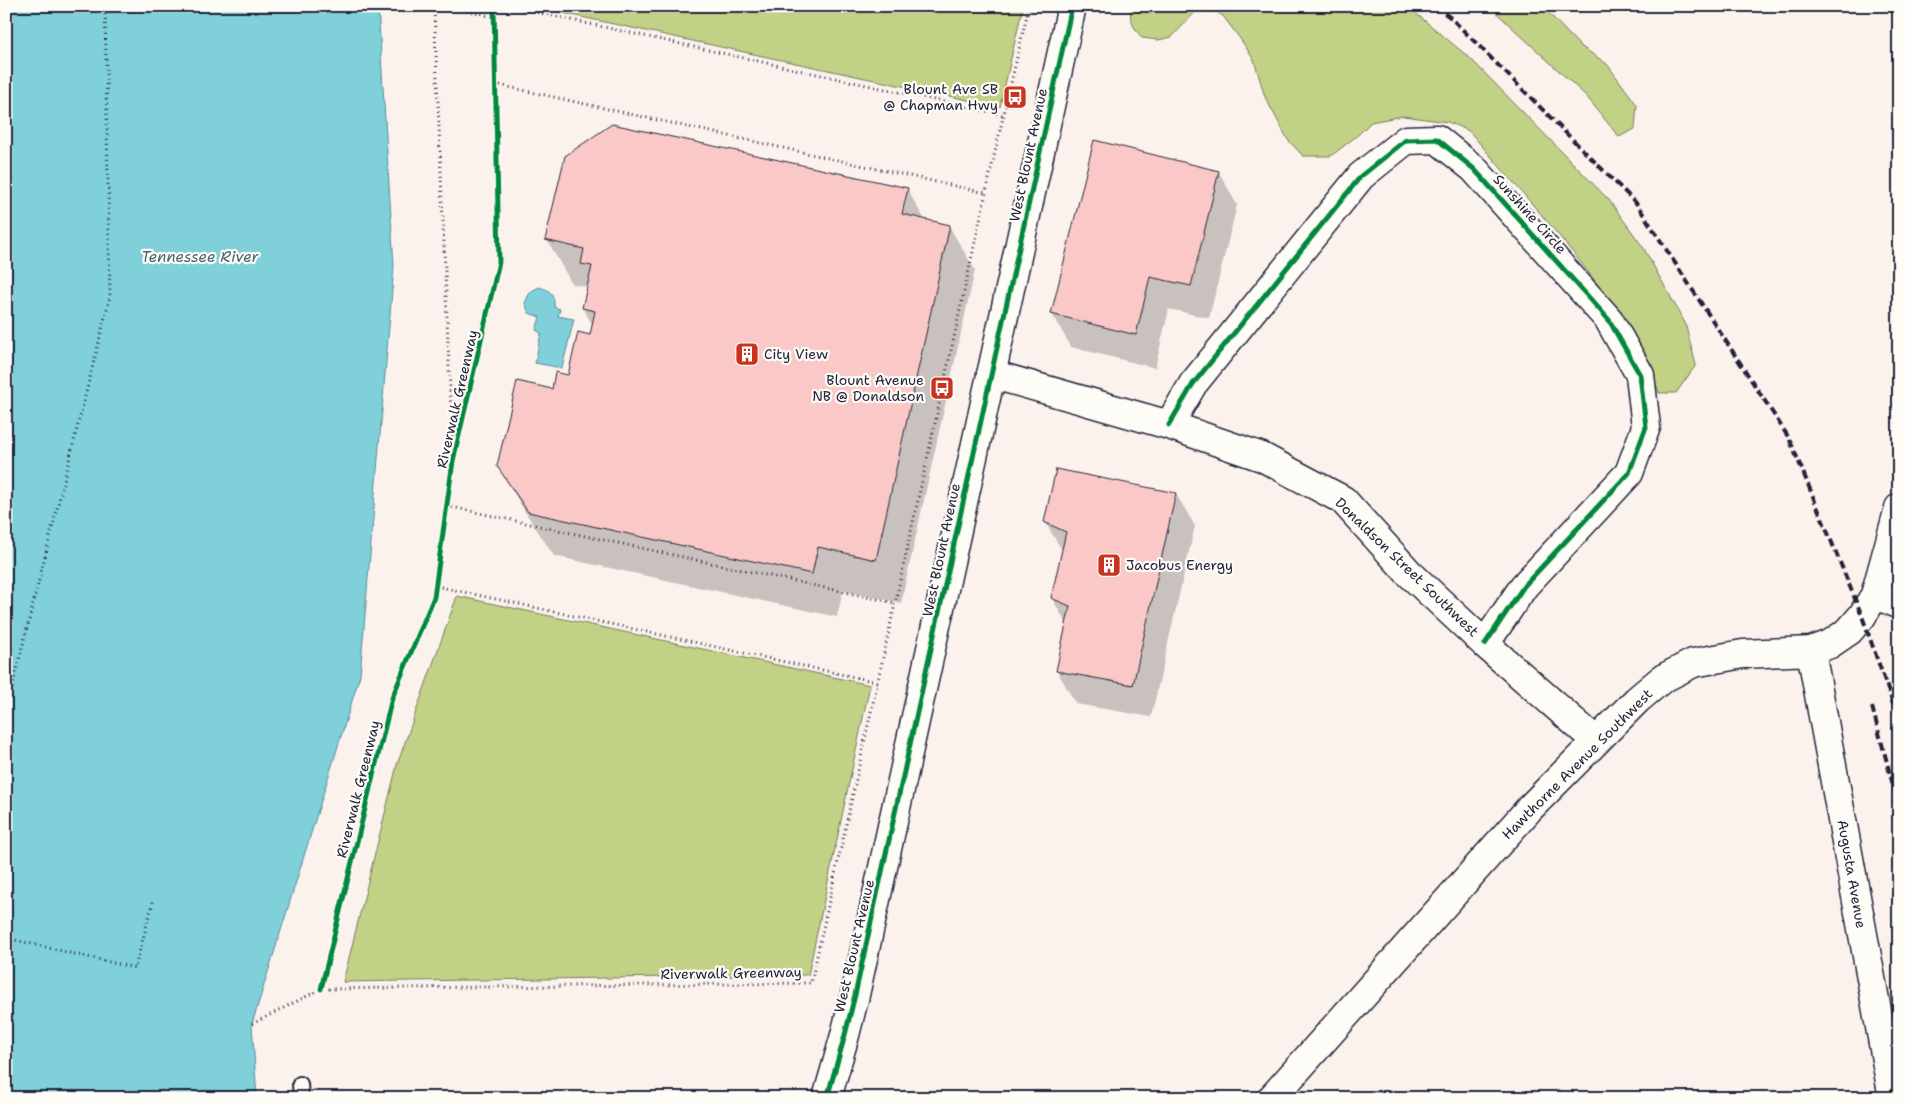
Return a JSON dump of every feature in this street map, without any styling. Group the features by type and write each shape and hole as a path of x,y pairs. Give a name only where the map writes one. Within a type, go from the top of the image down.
{"street":[{"name":"West Blount Avenue","path":"827,1098 846,1035 1072,6"},
{"name":"Sunshine Circle","path":"1169,424 1193,384 1361,176 1406,140 1437,139 1474,169 1609,320 1640,375 1646,427 1630,474 1524,586 1485,644"},
{"name":"Donaldson Street Southwest","path":"991,374 1169,424 1262,456 1342,500 1408,572 1485,644 1596,741"},
{"name":"Hawthorne Avenue Southwest","path":"1272,1098 1530,808 1637,700 1656,684 1693,663 1743,654 1812,651 1830,644 1849,631 1862,616 1887,600 1899,508"},
{"name":"Augusta Avenue","path":"1812,651 1893,1098"}],"path":[{"path":"6,712 110,297 105,6"},
{"path":"442,6 494,14 494,24"},
{"path":"508,6 1003,115"},
{"path":"437,578 436,589 878,682 1003,115 1029,6"},
{"path":"495,74 496,94"},
{"path":"495,84 986,193"},
{"path":"446,515 448,497"},
{"path":"447,506 895,603"},
{"path":"6,938 135,968 153,902"},
{"path":"321,989 323,980"}],"green space":[{"path":"530,6 1023,6 1000,107"},
{"path":"1133,6 1201,6 1172,37 1158,40 1142,38 1139,35 1130,15"},
{"path":"1206,6 1407,6 1471,59 1609,200 1643,247 1685,323 1696,365 1676,393 1659,393 1647,360 1630,330 1610,301 1560,237 1469,131 1448,122 1403,116 1371,122 1331,156 1303,156 1288,140 1265,97 1254,60 1223,16"},
{"path":"1489,6 1542,6 1579,45 1607,64 1637,105 1635,129 1619,137 1586,96"},
{"path":"457,596 870,685 808,975 343,982 397,765"}],"water":[{"name":"Tennessee River","path":"6,6 378,6 394,266 360,675 252,1024 257,1098 6,1098"},
{"path":"539,287 551,294 554,299 554,307 560,309 558,316 574,319 562,368 535,363 541,333 536,330 540,317 529,313 525,303 530,292"}],"building":[{"name":"City View","path":"612,124 908,188 902,214 950,225 876,560 818,547 812,574 528,512 497,466 517,381 552,389 555,372 568,375 578,332 590,335 595,311 582,308 592,266 581,264 584,249 545,240 565,156"},
{"path":"1094,140 1219,171 1191,286 1150,277 1136,335 1051,314"},
{"name":"Jacobus Energy","path":"1056,469 1176,493 1133,685 1056,671 1070,606 1051,598 1066,532 1044,522"}],"railway":[{"path":"1435,6 1451,18 1636,203 1789,438 1862,616 1899,721"},
{"path":"1872,707 1899,807"}],"cycle path":[{"name":"Riverwalk Greenway","path":"321,989 392,698 434,597 453,461 499,262 494,6"},
{"path":"827,1098 855,995 1072,6"},
{"path":"1169,425 1193,384 1361,176 1406,140 1437,139 1474,169 1609,320 1640,375 1646,427 1629,473 1524,586 1485,644"}],"place":[{"name":"Blount Ave SB @ Chapman Hwy","path":"1015,97"},
{"name":"City View","path":"747,354"},
{"name":"Blount Avenue NB @ Donaldson","path":"942,388"},
{"name":"Jacobus Energy","path":"1109,565"}]}
